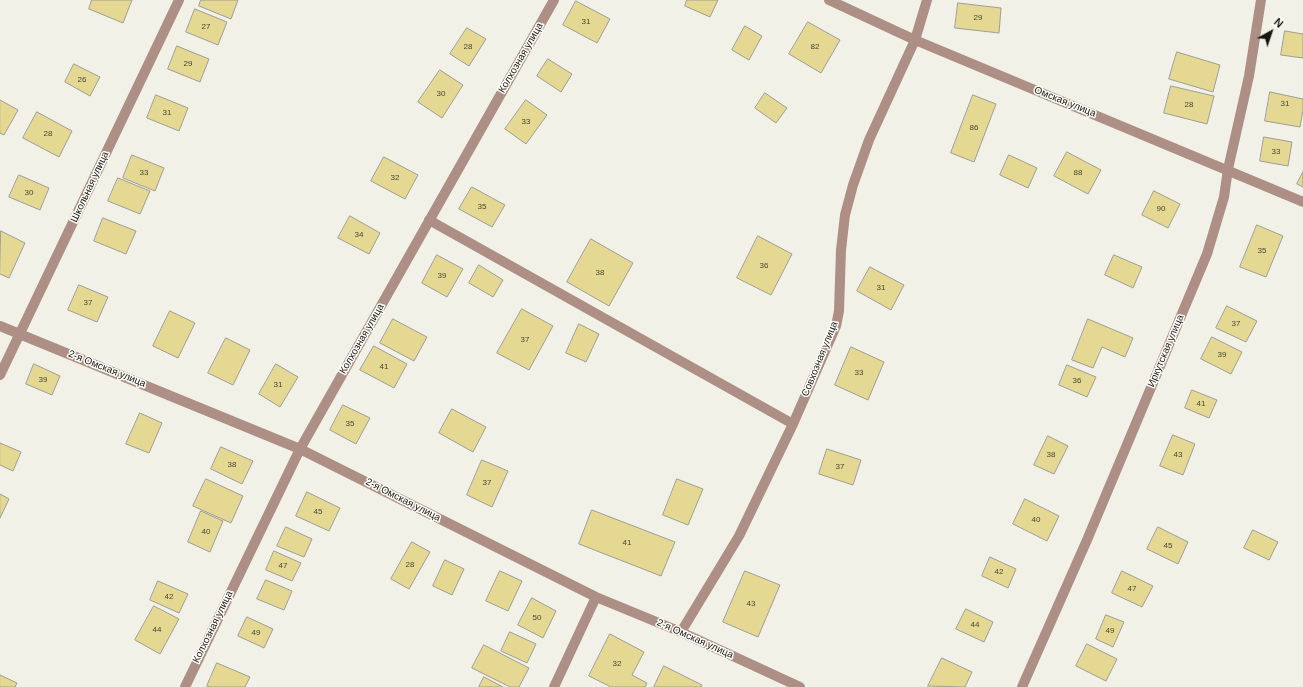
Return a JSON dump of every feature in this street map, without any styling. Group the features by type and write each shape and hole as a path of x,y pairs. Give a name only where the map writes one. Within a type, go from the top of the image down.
{"street":[{"name":"Школьная улица","path":"0,374 179,0"},
{"name":"Колхозная улица","path":"185,687 300,449 554,0"},
{"name":"Омская улица","path":"829,0 915,40 1228,169 1303,202"},
{"name":"Совхозная улица","path":"681,632 739,536 793,424 836,326 839,311 841,250 845,215 853,185 868,140 915,40 927,0"},
{"name":"Иркутская улица","path":"1022,687 1087,540 1206,254 1224,197 1228,169 1249,76 1261,0"},
{"path":"429,220 793,424"},
{"name":"2-я Омская улица","path":"0,326 300,449 596,597 681,632 800,687"},
{"path":"554,687 596,597"}],"building":[{"path":"92,0 132,0 123,23 89,9"},
{"path":"201,0 238,0 231,19 199,6"},
{"path":"687,0 718,0 710,17 685,6"},
{"path":"576,1 610,19 597,43 563,25"},
{"path":"958,3 1001,8 999,33 955,28"},
{"path":"195,9 227,22 218,45 186,32"},
{"path":"808,22 840,40 821,73 789,54"},
{"path":"745,26 762,36 749,60 732,50"},
{"path":"467,28 486,39 469,66 450,54"},
{"path":"1285,31 1303,34 1303,58 1281,55"},
{"path":"177,46 209,59 200,82 168,69"},
{"path":"1177,52 1220,65 1213,92 1169,79"},
{"path":"548,59 572,74 561,92 537,76"},
{"path":"74,64 100,77 90,96 65,82"},
{"path":"440,70 463,85 442,118 418,102"},
{"path":"1171,86 1214,96 1207,124 1164,113"},
{"path":"1270,92 1303,99 1300,127 1265,121"},
{"path":"765,93 787,108 776,123 755,108"},
{"path":"156,95 188,108 179,131 147,118"},
{"path":"973,95 996,104 974,162 951,153"},
{"path":"0,100 18,110 4,135 0,133"},
{"path":"526,100 547,115 526,144 505,129"},
{"path":"37,112 72,131 59,157 23,138"},
{"path":"1264,137 1292,142 1288,166 1260,161"},
{"path":"1067,152 1101,170 1088,194 1054,176"},
{"path":"132,155 164,168 155,191 123,178"},
{"path":"1009,155 1037,168 1028,188 1000,175"},
{"path":"384,157 418,175 405,199 371,181"},
{"path":"1303,172 1303,187 1297,184"},
{"path":"19,175 49,188 40,210 9,197"},
{"path":"118,178 150,191 140,214 108,201"},
{"path":"472,187 505,205 492,227 459,209"},
{"path":"1154,191 1180,204 1168,228 1142,215"},
{"path":"350,216 380,233 369,254 338,238"},
{"path":"103,218 136,231 126,254 94,241"},
{"path":"1257,225 1283,236 1266,277 1240,267"},
{"path":"1,231 25,243 9,278 0,274"},
{"path":"758,236 792,254 771,295 737,278"},
{"path":"591,239 633,263 609,306 567,282"},
{"path":"437,255 463,269 447,297 422,283"},
{"path":"1114,255 1142,267 1133,288 1105,275"},
{"path":"479,265 503,280 493,297 469,283"},
{"path":"870,267 904,285 891,310 857,291"},
{"path":"79,285 108,297 97,322 68,310"},
{"path":"1227,306 1257,321 1246,342 1216,328"},
{"path":"522,309 553,326 529,370 497,353"},
{"path":"170,311 195,323 178,358 153,346"},
{"path":"393,319 427,337 414,361 380,343"},
{"path":"1088,319 1133,338 1125,357 1102,347 1093,368 1072,360"},
{"path":"579,324 599,334 586,362 566,353"},
{"path":"1212,337 1242,352 1231,374 1201,359"},
{"path":"226,338 250,350 233,385 208,373"},
{"path":"374,346 407,364 394,388 360,370"},
{"path":"851,347 884,362 868,400 835,385"},
{"path":"34,364 60,376 52,395 26,384"},
{"path":"276,364 298,377 280,407 259,394"},
{"path":"1067,365 1096,377 1087,397 1059,385"},
{"path":"1192,390 1217,400 1209,418 1185,408"},
{"path":"343,405 370,418 356,444 330,430"},
{"path":"452,409 486,427 473,452 439,433"},
{"path":"140,413 162,423 149,453 126,444"},
{"path":"1173,435 1195,444 1183,475 1160,466"},
{"path":"1048,436 1068,446 1054,474 1034,465"},
{"path":"0,443 21,452 13,471 0,465"},
{"path":"221,447 253,461 242,484 211,469"},
{"path":"827,449 861,460 853,485 819,474"},
{"path":"482,460 508,471 492,507 467,495"},
{"path":"206,479 243,496 231,523 193,506"},
{"path":"677,479 703,489 688,525 663,515"},
{"path":"307,492 340,508 329,531 296,516"},
{"path":"0,494 9,499 0,518"},
{"path":"1025,499 1059,516 1047,541 1013,524"},
{"path":"592,510 675,542 661,576 579,544"},
{"path":"201,511 223,521 210,552 188,542"},
{"path":"286,527 312,539 304,557 277,546"},
{"path":"1158,527 1188,542 1178,564 1147,549"},
{"path":"1253,530 1278,542 1269,560 1244,548"},
{"path":"412,542 430,552 409,589 391,579"},
{"path":"274,551 301,563 292,581 266,570"},
{"path":"990,557 1016,569 1008,588 982,576"},
{"path":"445,560 464,569 452,595 433,586"},
{"path":"500,571 522,581 508,611 486,601"},
{"path":"745,571 780,585 758,637 723,622"},
{"path":"1122,571 1153,586 1142,607 1112,593"},
{"path":"266,580 292,591 284,610 257,599"},
{"path":"158,581 188,594 179,613 150,600"},
{"path":"532,598 556,611 543,638 518,625"},
{"path":"154,606 179,619 160,654 135,640"},
{"path":"966,609 993,622 984,642 956,629"},
{"path":"1106,615 1124,622 1113,647 1096,639"},
{"path":"247,617 273,629 264,648 238,636"},
{"path":"510,632 536,644 527,663 501,651"},
{"path":"610,634 644,652 632,675 647,683 645,687 611,687 589,676"},
{"path":"1087,644 1117,659 1106,681 1076,666"},
{"path":"484,645 529,668 519,687 510,687 472,668"},
{"path":"942,658 972,672 965,687 928,686"},
{"path":"217,663 250,677 245,687 207,686"},
{"path":"664,666 702,685 701,687 654,687"},
{"path":"0,675 17,683 15,687 0,687"},
{"path":"484,677 503,687 479,687"}]}
